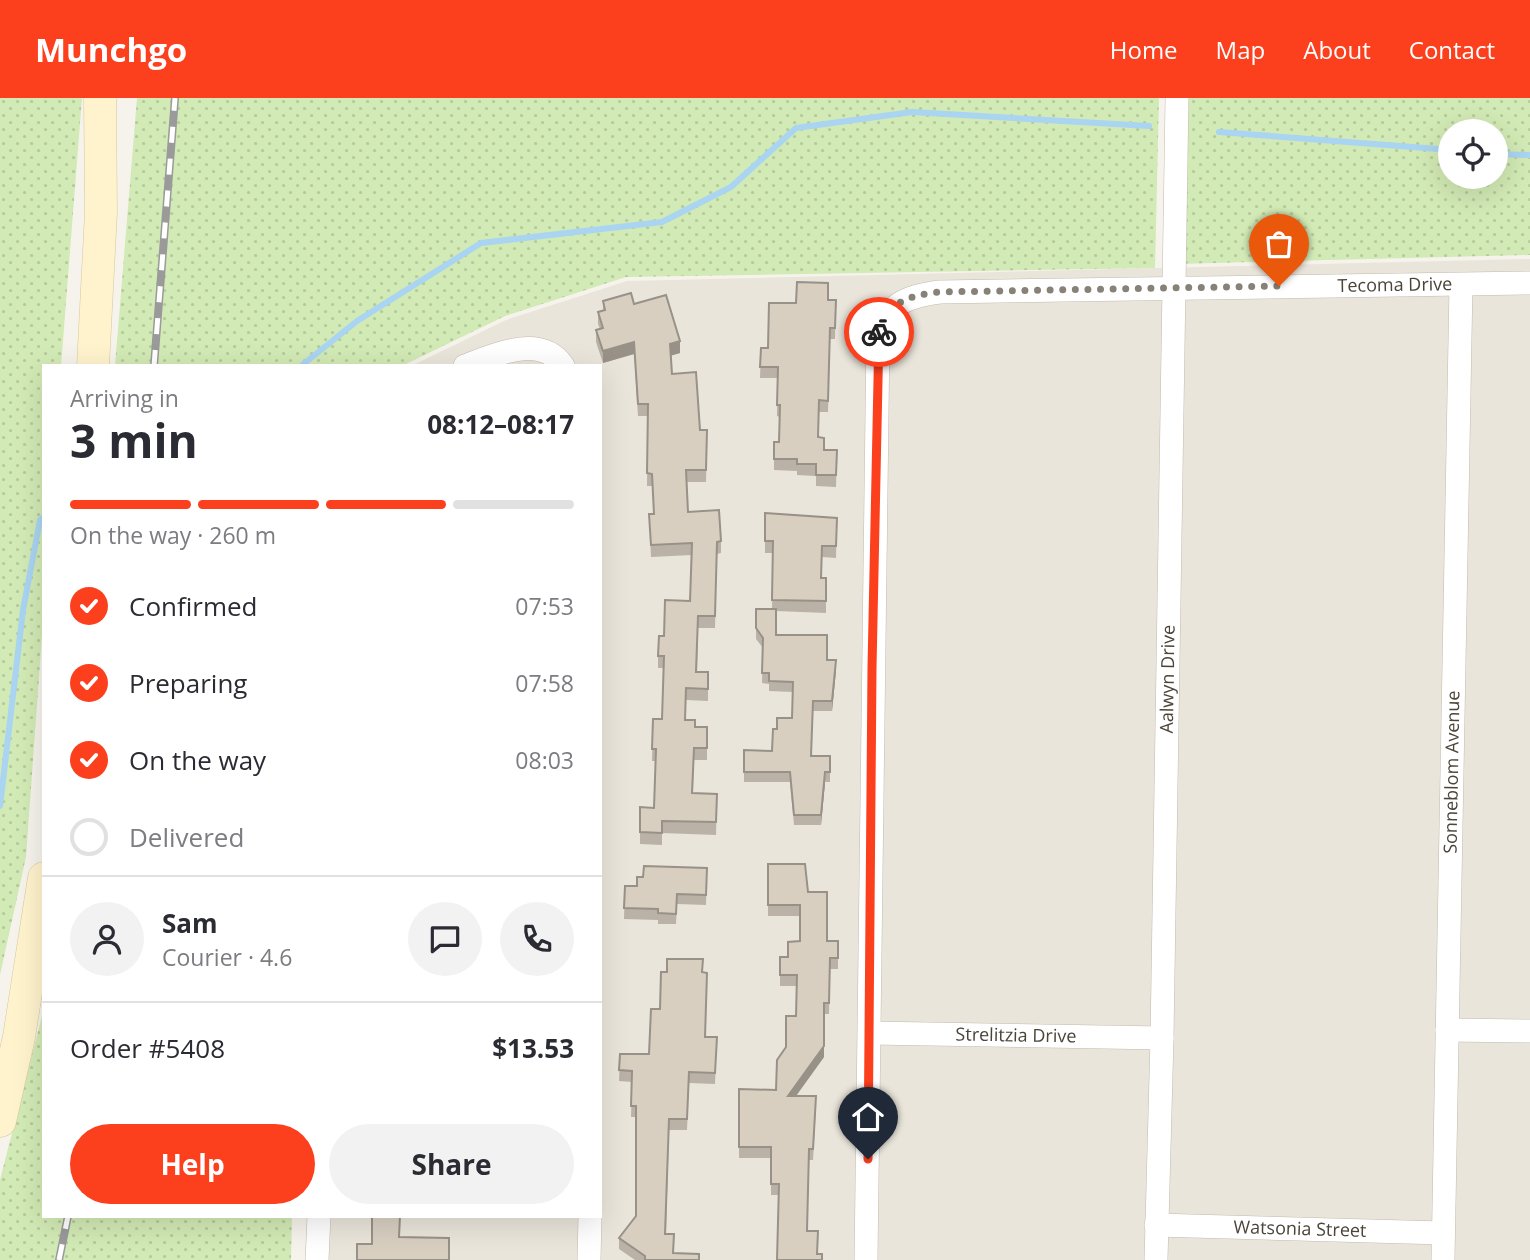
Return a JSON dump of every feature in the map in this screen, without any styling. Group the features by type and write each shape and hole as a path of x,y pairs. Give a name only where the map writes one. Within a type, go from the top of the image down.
{"main road":[{"path":"93,364 101,212 100,98"},
{"path":"101,212 109,167 113,98"},
{"path":"0,1121 19,1037 42,891"}],"street":[{"name":"Aalwyn Drive","path":"1156,1260 1177,98"},
{"name":"Tecoma Drive","path":"866,1260 871,1032 872,668 878,337 882,323 895,304 918,295 1175,286 1530,283"},
{"name":"Sonneblom Avenue","path":"1443,1260 1461,285"},
{"path":"471,364 519,349 556,358"},
{"path":"1447,1030 1530,1031"},
{"name":"Strelitzia Drive","path":"871,1032 1162,1038"},
{"path":"317,1260 318,1218"},
{"path":"589,1260 590,1218"},
{"name":"Watsonia Street","path":"1156,1225 1443,1233"}],"shaded area":[{"path":"1530,259 1530,1260 317,1260 318,1218 602,1218 602,364 415,364 506,320 627,281"}],"green space":[{"path":"0,98 82,98 61,364 42,364 42,636 26,857 0,975"},
{"path":"137,98 1159,98 1155,268 626,277 505,316 406,364 115,364"},
{"path":"1183,98 1530,98 1530,255 1176,264"},
{"path":"42,1016 42,1218 292,1218 291,1260 0,1260 0,1180"}],"building":[{"path":"797,282 828,283 828,300 836,300 835,328 830,328 828,401 819,400 818,437 824,438 824,450 837,450 836,475 816,475 816,464 797,464 797,459 774,459 774,442 779,442 778,367 760,367 761,348 768,348 769,303 796,303"},
{"path":"631,293 634,304 666,295 680,341 670,344 672,374 696,372 700,430 707,430 706,470 686,470 688,512 719,510 721,541 717,542 715,616 698,616 696,672 708,672 708,689 686,688 685,720 695,720 695,727 707,727 707,748 694,748 692,793 717,794 716,822 662,821 662,833 640,832 640,807 654,808 656,749 652,749 653,719 662,719 664,656 658,656 659,636 664,636 665,600 690,601 692,543 651,545 649,514 654,514 652,474 647,473 648,404 638,404 634,342 603,351 596,330 603,328 598,312 605,310 603,301"},
{"path":"765,513 837,518 836,546 822,546 821,578 826,578 826,601 772,600 773,541 765,541"},
{"path":"756,609 776,609 776,635 827,635 827,660 836,660 832,701 813,701 811,756 830,756 830,772 825,772 821,815 794,815 790,772 744,772 744,750 772,751 773,729 777,729 777,718 792,718 793,682 769,681 769,673 762,673 763,638 756,628"},
{"path":"768,864 805,864 808,892 827,892 827,941 838,941 838,958 830,958 829,1003 824,1003 824,1046 788,1096 816,1096 813,1149 809,1149 807,1231 818,1231 817,1254 822,1254 822,1260 777,1260 779,1184 771,1184 771,1147 739,1147 739,1089 776,1090 777,1060 786,1047 786,1016 796,1016 797,975 780,975 780,957 788,957 788,942 800,941 800,905 768,905"},
{"path":"644,866 707,868 706,895 677,894 676,914 658,913 658,909 624,908 625,886 637,886 637,877 643,877"},
{"path":"667,959 703,959 702,972 707,973 705,1037 717,1037 715,1073 689,1072 687,1119 669,1119 665,1234 674,1234 673,1253 699,1254 699,1260 645,1260 645,1256 619,1238 636,1216 636,1106 631,1106 632,1071 619,1070 620,1054 649,1054 651,1009 660,1009 661,972 667,972"},
{"path":"372,1218 400,1218 399,1237 449,1238 449,1260 357,1260 357,1244 372,1244"}],"waterway":[{"path":"303,364 357,321 481,243 662,222 731,187 796,128 912,112 1149,126"},
{"path":"1219,132 1438,149"},
{"path":"1508,154 1530,155"},
{"path":"0,806 23,610 42,518"}],"railway":[{"path":"154,364 175,98"},
{"path":"59,1260 68,1218"}],"way so far":[{"path":"879,332 887,313 895,304 918,295 940,292 1279,286"}],"route":[{"path":"868,1159 872,668 879,332"}]}
